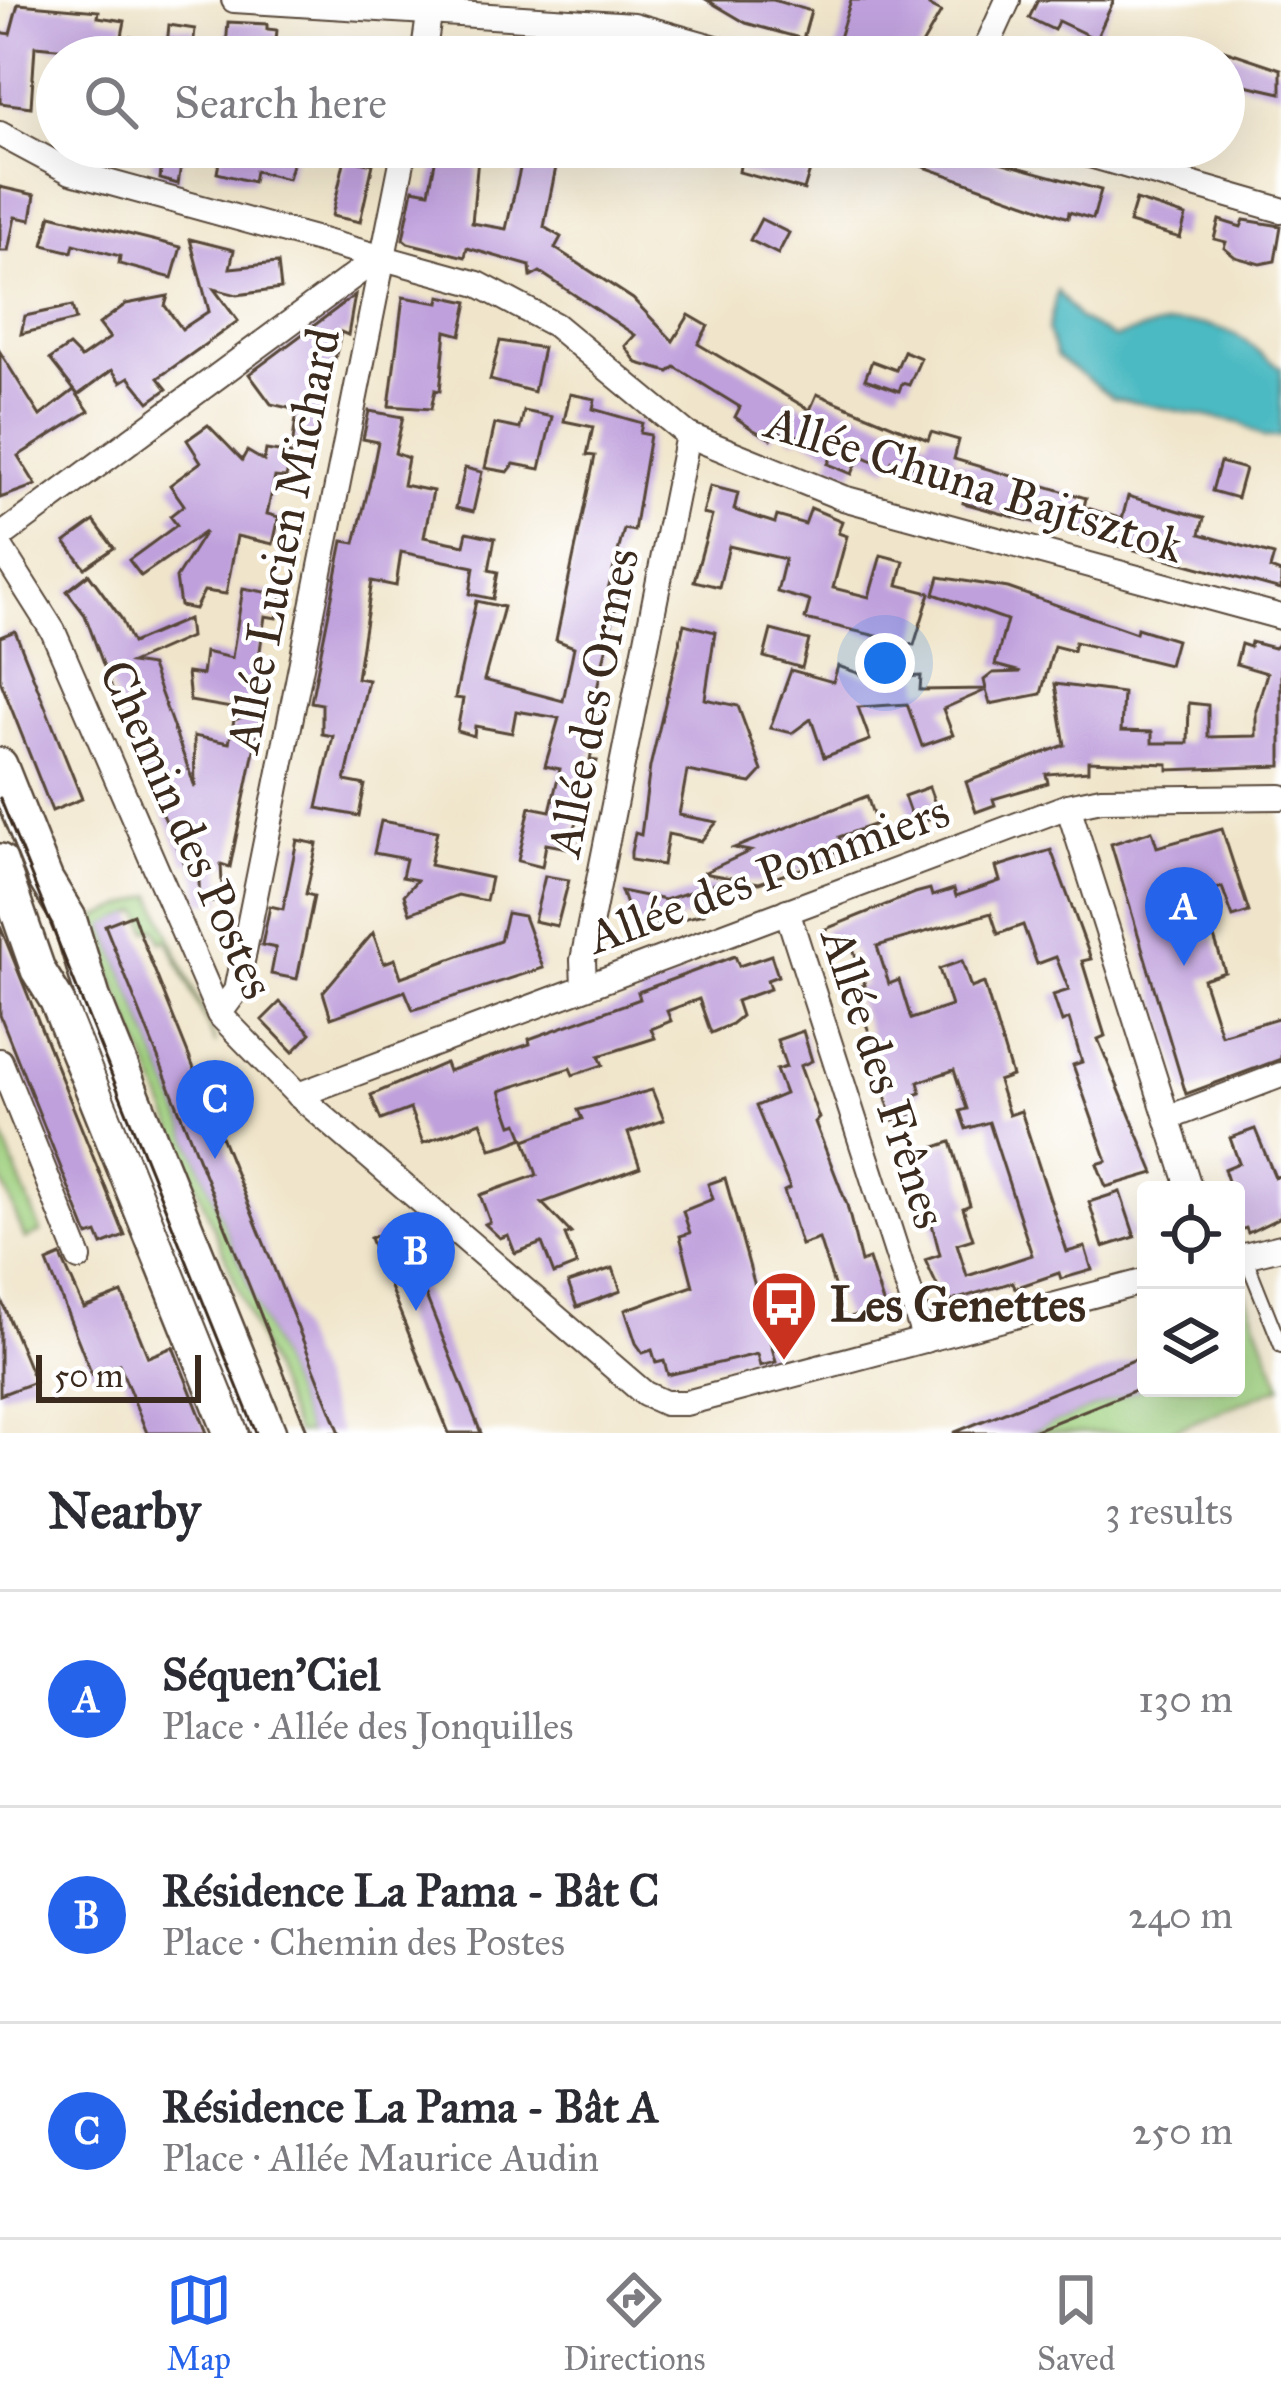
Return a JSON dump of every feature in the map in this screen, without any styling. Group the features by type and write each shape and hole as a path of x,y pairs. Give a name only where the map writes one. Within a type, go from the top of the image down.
{"street":[{"path":"234,0 431,7 634,25 673,36"},
{"path":"992,36 1008,0"},
{"name":"Allée Chuna Bajtsztok","path":"0,134 36,153"},
{"name":"Allée Chuna Bajtsztok","path":"64,168 478,284 527,306 688,435 843,497 1281,617"},
{"name":"Allée Lucien Michard","path":"219,1014 236,991 401,168"},
{"path":"1135,168 1281,210"},
{"path":"0,537 383,254"},
{"name":"Allée des Ormes","path":"584,986 583,960 688,435"},
{"name":"Chemin des Postes","path":"0,547 53,631 219,1014 298,1095 656,1401 686,1403 1137,1283"},
{"path":"0,765 46,880 69,918 94,997 269,1433"},
{"name":"Allée des Pommiers","path":"298,1095 1068,806 1101,799 1281,797"},
{"path":"1068,806 1187,1181"},
{"path":"0,861 38,970 57,1000 231,1433"},
{"name":"Allée des Frênes","path":"787,910 926,1340"},
{"path":"0,1061 80,1258"},
{"path":"1168,1118 1281,1075"},
{"path":"1245,1256 1281,1246"}],"lane":[{"path":"1245,1268 1281,1346"}],"green space":[{"path":"153,895 216,1044 168,940 162,942 156,928 148,931 140,911 105,926 308,1433 296,1433 90,920"},
{"path":"0,1130 41,1232 25,1239 0,1175"},
{"path":"1245,1292 1281,1387 1166,1433 1028,1433 1137,1390 1137,1397 1245,1397"}],"water":[{"path":"1057,291 1079,319 1114,338 1163,325 1195,324 1243,339 1281,367 1281,437 1263,437 1240,423 1113,398 1057,357 1048,331"}],"building":[{"path":"707,0 773,0 811,11 804,36 746,23"},
{"path":"851,0 932,0 929,6 941,12 927,36 840,36"},
{"path":"1038,0 1114,0 1097,36 1058,21 1054,30 1029,18"},
{"path":"18,4 99,11 98,17 125,21 122,36 36,36 31,107 0,103 0,32 10,34"},
{"path":"228,22 267,24 267,29 277,30 276,36 227,36"},
{"path":"169,25 195,29 194,36 168,36"},
{"path":"1245,57 1281,69 1281,93 1245,85"},
{"path":"157,168 181,168 178,184 160,179"},
{"path":"218,168 291,168 288,179 255,171 253,182 217,173"},
{"path":"343,168 372,168 360,222 332,216"},
{"path":"434,168 477,168 472,223 506,229 520,168 556,168 544,227 561,237 555,248 633,299 673,341 689,315 708,326 698,344 810,410 817,394 928,440 931,432 959,440 954,459 1086,498 1084,507 1122,519 1128,496 1204,518 1200,534 1274,555 1270,569 1281,573 1281,590 963,503 968,482 892,461 889,468 860,455 852,474 828,464 833,453 798,436 796,440 776,430 771,439 735,417 740,407 675,367 669,372 637,363 625,346 635,335 540,272 531,277 530,266 467,248 465,257 408,243 403,239 413,189 429,192"},
{"path":"740,168 811,168 804,190 739,172"},
{"path":"927,168 1021,168 1101,190 1093,219 1069,212 1068,218"},
{"path":"0,187 35,195 31,220 15,217 8,251 0,251"},
{"path":"1136,200 1186,216 1180,238 1129,223"},
{"path":"51,215 181,247 172,278 119,264 120,256 74,244 72,252 43,245"},
{"path":"761,219 789,233 778,254 750,240"},
{"path":"1219,220 1241,227 1244,220 1281,226 1275,261 1260,264 1235,257 1224,248 1226,242 1214,239"},
{"path":"190,239 234,250 230,268 278,263 281,289 237,295 214,289 238,321 158,378 167,389 149,402 129,377 121,382 112,370 78,395 50,359 69,346 81,358 110,338 99,324 126,304 168,296 165,306 182,329 209,311"},
{"path":"355,295 348,335 341,332 317,440 312,439 310,452 292,449 297,410 271,404 249,374"},
{"path":"440,296 468,302 461,335 446,331 440,391 435,390 431,409 389,406 403,297 439,303"},
{"path":"72,306 76,320 21,334 25,316"},
{"path":"500,341 543,348 534,392 490,380"},
{"path":"904,351 921,358 909,385 902,383 899,391 865,379 872,361 896,370"},
{"path":"0,352 40,416 74,390 89,411 18,456 36,485 0,498"},
{"path":"570,394 595,399 593,409 642,423 640,433 650,435 634,531 624,529 607,594 618,597 594,702 601,703 590,760 597,761 574,831 582,833 579,850 546,844 542,867 518,861 530,807 550,811 560,769 545,766 559,718 516,711 512,733 475,726 474,736 457,731 463,699 455,698 476,601 504,607 484,680 563,701 574,647 556,640 595,456 587,455 593,427 564,421"},
{"path":"369,411 403,417 395,453 408,458 403,485 433,491 424,537 464,545 467,532 495,538 489,570 498,572 493,599 470,594 474,567 401,552 396,586 372,581 357,678 368,680 345,781 365,785 359,816 317,808 333,736 322,734 322,704 311,702 343,541 355,543 371,478 378,442 363,439"},
{"path":"524,411 552,417 540,469 514,464 508,472 485,468 495,424 520,429"},
{"path":"208,425 242,460 247,451 264,461 266,450 291,454 286,478 275,477 267,514 279,517 273,544 237,536 226,594 204,591 195,609 180,606 176,578 205,532 141,576 129,560 177,525 170,516 184,505 170,485 201,462 187,440"},
{"path":"1220,462 1245,469 1237,498 1212,491"},
{"path":"465,468 482,472 473,512 456,508"},
{"path":"710,486 738,493 734,510 775,523 777,516 805,524 811,508 842,521 838,533 847,536 833,588 869,597 881,555 904,561 898,585 930,593 914,645 805,619 810,601 777,592 785,559 729,546 719,587 694,581 712,516 703,514"},
{"path":"94,521 114,548 85,568 65,542"},
{"path":"89,574 121,618 132,643 188,619 190,637 131,663 151,666 195,787 194,736 229,743 234,720 255,712 190,701 187,673 202,675 205,652 232,658 243,588 281,595 277,618 265,616 255,685 267,687 230,867 221,864 223,902 200,902 199,882 190,862 185,864 136,754 85,615 67,591"},
{"path":"939,577 1008,588 1136,633 1137,628 1176,640 1169,665 1075,642 1073,651 1054,646 1041,694 990,704 986,690 943,709 953,735 922,746 907,704 858,707 870,740 824,757 811,719 792,733 770,728 791,670 833,682 838,666 872,678 921,676 920,690 986,689 984,680 993,673 1021,672 995,665 1007,620 934,594"},
{"path":"684,624 715,632 705,699 738,706 762,771 751,783 687,771 679,815 717,822 701,841 668,834 663,865 631,860 631,852 635,833 641,835 650,767"},
{"path":"771,630 809,640 802,668 764,657"},
{"path":"15,631 82,799 52,811 0,680 0,637"},
{"path":"1251,642 1274,648 1281,642 1281,766 1168,770 1168,764 1088,761 1088,771 1046,774 1048,783 993,799 995,805 976,812 966,782 1065,745 1055,684 1123,693 1121,731 1152,732 1152,743 1188,743 1189,703 1208,705 1208,737 1256,736 1256,710 1267,673 1236,664 1241,644 1250,647"},
{"path":"929,787 939,815 914,824 904,796"},
{"path":"867,796 876,824 839,837 843,849 832,853 834,858 759,883 703,873 750,851 734,848"},
{"path":"381,821 437,831 430,865 491,878 486,901 458,895 410,913 404,895 417,880 402,877 406,859 374,853"},
{"path":"1222,829 1249,912 1233,917 1222,887 1175,902 1189,945 1214,937 1225,972 1203,979 1221,1035 1281,1017 1281,1059 1186,1094 1111,844 1152,831 1157,847"},
{"path":"297,840 317,844 306,894 314,896 297,979 271,974 276,948 262,945 270,906 283,909"},
{"path":"1051,850 1091,959 1082,961 1105,1036 1098,1039 1154,1173 1106,1187 1097,1164 1107,1161 1073,1065 1082,1062 1069,1019 1062,1022 1053,995 1069,990 1056,957 1037,964 1023,925 998,934 991,913 877,946 889,984 899,980 911,1019 951,1006 939,969 962,961 971,988 984,983 1012,1076 998,1081 1009,1115 1021,1111 1067,1252 1085,1247 1092,1270 1061,1279 1059,1273 1015,1288 1013,1282 945,1303 925,1260 940,1255 914,1154 951,1142 970,1205 963,1208 973,1239 957,1244 967,1276 1032,1255 989,1122 966,1129 960,1111 967,1109 954,1070 918,1082 921,1093 912,1096 917,1112 893,1120 880,1079 886,1077 853,989 865,985 853,948 831,955 823,930 915,893 930,889 932,896 954,889 956,896 1000,881 996,867"},
{"path":"545,876 569,880 557,926 534,921"},
{"path":"714,884 720,903 703,910 704,914 635,930 621,891 665,900"},
{"path":"507,913 524,916 543,968 413,1010 405,991 331,1018 323,992 373,933 384,963 395,959 401,977 500,941"},
{"path":"133,914 340,1433 308,1433 105,925"},
{"path":"0,926 125,1236 102,1245 97,1233 88,1236 0,1015"},
{"path":"771,955 778,976 767,980 770,989 736,1001 741,1016 730,1025 711,1033 699,999 667,1011 671,1021 651,1029 655,1038 599,1056 603,1065 573,1075 570,1068 500,1091 512,1125 518,1123 524,1138 506,1145 491,1149 481,1122 423,1143 410,1109 381,1120 371,1095 445,1063 448,1071 530,1044 529,1039 640,999 638,992 735,956 739,966"},
{"path":"280,1002 311,1033 293,1052 262,1020"},
{"path":"803,1031 812,1061 800,1066 819,1118 815,1122 847,1205 861,1262 869,1259 884,1306 845,1319 819,1239 801,1245 784,1191 790,1188 756,1106 785,1094 776,1070 786,1067 777,1040"},
{"path":"652,1090 664,1120 628,1133 640,1167 542,1203 571,1233 565,1235 577,1265 554,1274 542,1243 515,1253 508,1235 500,1238 485,1224 490,1222 480,1195 537,1175 525,1140 582,1119 578,1110"},
{"path":"1255,1129 1275,1177 1281,1176 1281,1217 1248,1233 1245,1181 1228,1181 1224,1169 1239,1163 1230,1138"},
{"path":"725,1178 776,1362 760,1366 757,1354 668,1375 664,1361 656,1363 652,1350 643,1353 636,1343 625,1310 693,1286 680,1236 690,1233 683,1211 713,1199 708,1184"},
{"path":"1120,1192 1135,1237 1103,1247 1089,1202"},
{"path":"403,1225 417,1260 412,1261 481,1433 449,1433 370,1238"},
{"path":"61,1256 84,1308 122,1293 148,1357 173,1347 207,1433 147,1433 119,1364 92,1375 47,1262"},
{"path":"613,1268 621,1291 577,1307 568,1283"},
{"path":"0,1297 35,1382 0,1395"},
{"path":"1137,1359 1137,1390 1028,1433 953,1433"}],"tram line":[{"path":"0,798 256,1433"}],"place":[{"name":"Séquen'Ciel","path":"1184,966"},
{"name":"Résidence La Pama - Bât A","path":"215,1159"},
{"name":"Résidence La Pama - Bât C","path":"416,1311"},
{"name":"Les Genettes","path":"784,1363"}]}
